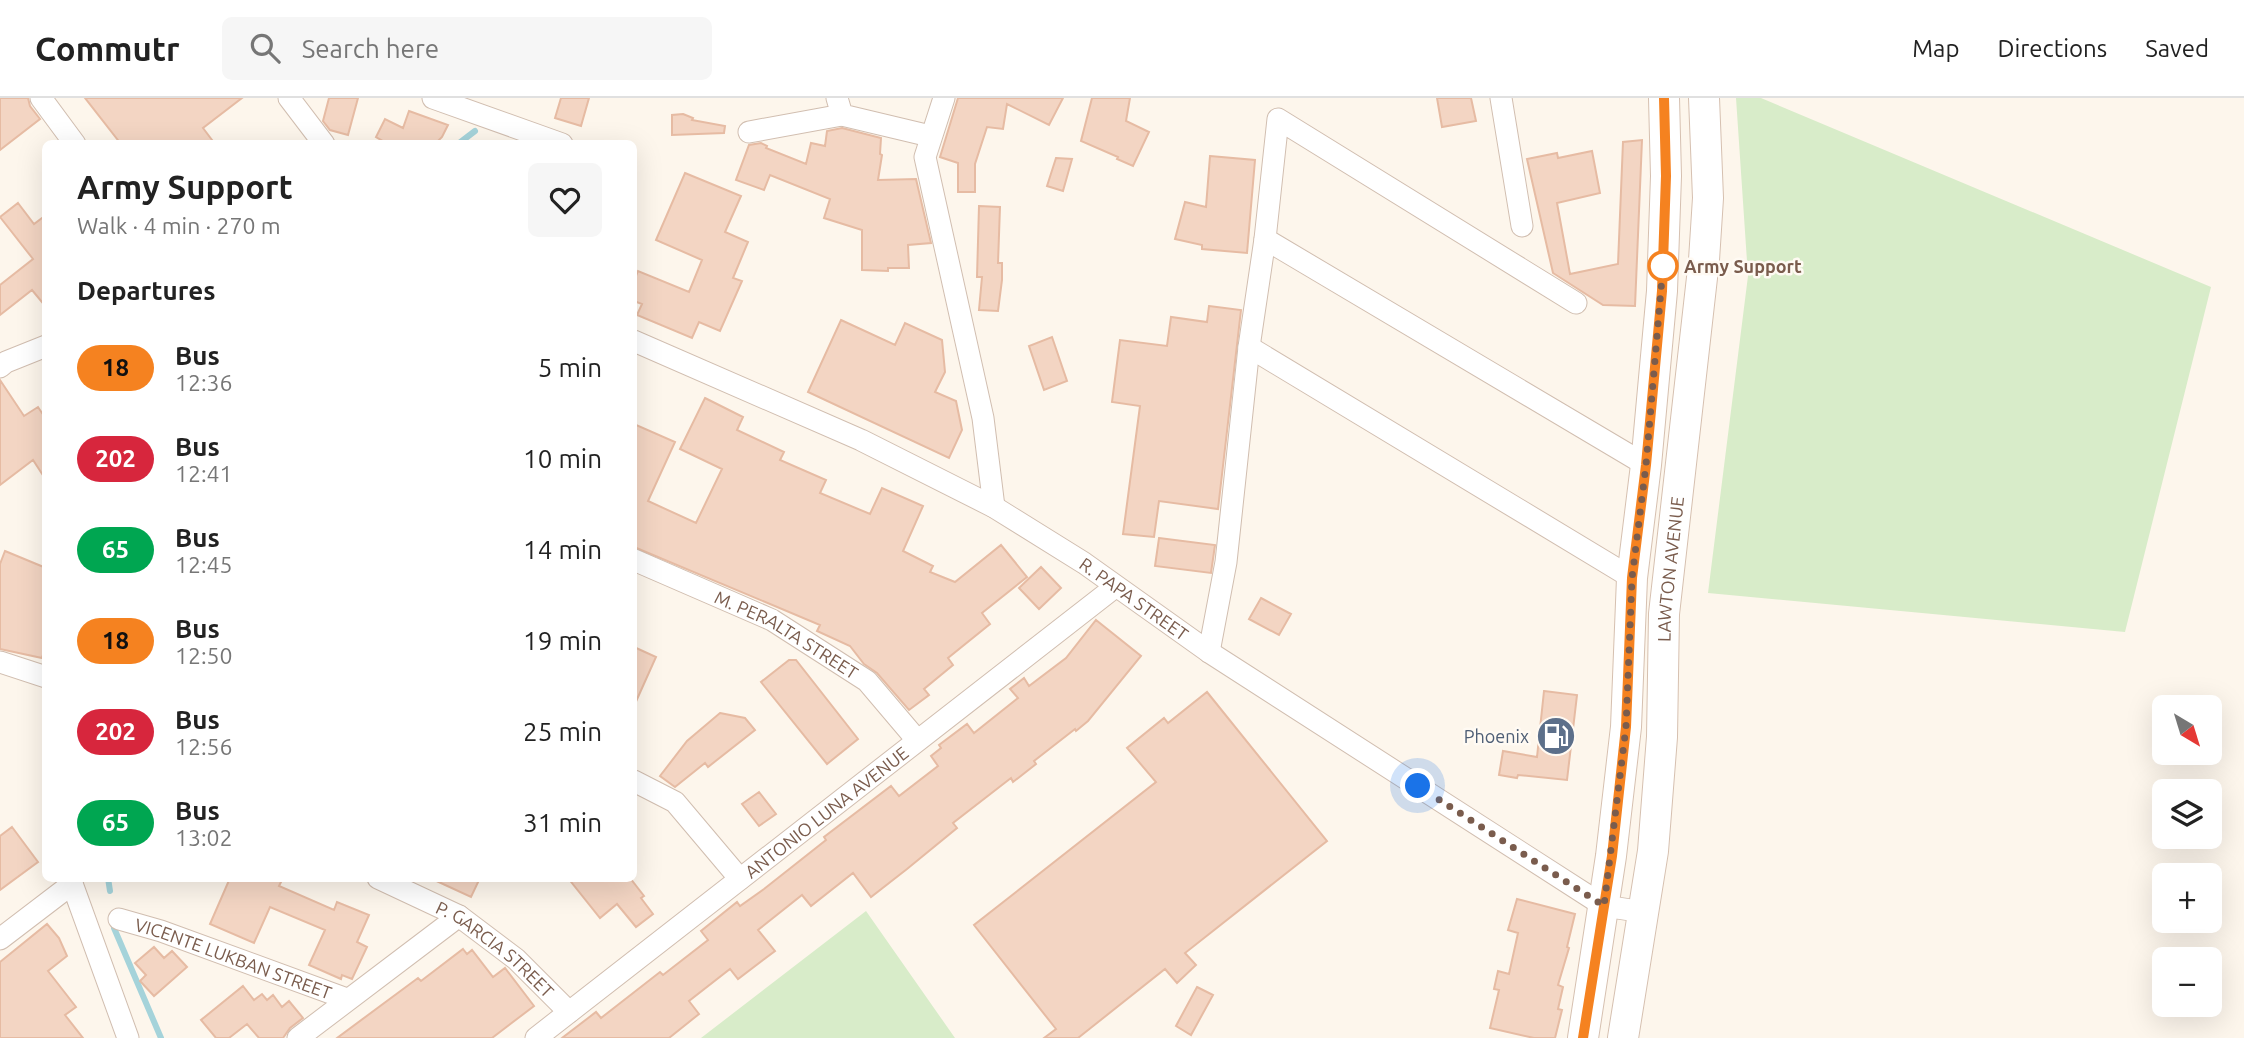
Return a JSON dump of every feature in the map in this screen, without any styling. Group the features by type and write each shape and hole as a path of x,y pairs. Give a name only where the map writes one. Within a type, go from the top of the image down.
{"main road":[{"name":"LAWTON AVENUE","path":"1583,1038 1604,906 1626,727 1632,578 1646,465 1662,291 1666,176 1664,98"},
{"name":"LAWTON AVENUE","path":"1623,1038 1653,851 1662,737 1664,614 1704,260 1708,198 1704,98"}],"street":[{"path":"41,98 72,140"},
{"path":"289,98 321,140"},
{"path":"433,98 551,140"},
{"path":"944,98 925,158 983,418 994,507"},
{"path":"1501,98 1522,226"},
{"path":"749,132 839,107 930,136"},
{"path":"1209,652 1226,562 1278,119 1576,303"},
{"path":"1265,239 1646,465"},
{"name":"R. PAPA STREET","path":"637,342 861,440 994,507 1084,563 1209,652 1604,906"},
{"path":"2,361 42,346"},
{"path":"1250,347 1632,578"},
{"name":"M. PERALTA STREET","path":"637,561 783,627 867,681 917,740"},
{"name":"ANTONIO LUNA AVENUE","path":"536,1038 1115,587"},
{"path":"0,662 42,676"},
{"path":"637,783 675,802 740,879"},
{"path":"0,939 70,882"},
{"path":"71,882 128,1038"},
{"name":"P. GARCIA STREET","path":"387,882 460,915 516,958 569,1012"},
{"path":"1604,906 1644,912"},
{"path":"298,1038 460,915"},
{"name":"VICENTE LUKBAN STREET","path":"119,919 161,931 348,999"}],"green space":[{"path":"1736,98 1761,98 2211,287 2125,632 1708,593 1748,276"},
{"path":"866,911 955,1038 701,1038"}],"building":[{"path":"0,98 28,98 30,106 40,119 0,150"},
{"path":"85,98 242,98 203,128 212,140 118,140"},
{"path":"329,98 358,98 348,135 330,130 323,121"},
{"path":"561,98 589,98 581,126 555,118"},
{"path":"958,98 1063,98 1049,125 1007,104 1003,129 987,127 975,164 975,192 958,192 958,163 940,157"},
{"path":"1092,98 1130,98 1126,121 1149,132 1133,166 1081,141"},
{"path":"1437,98 1471,98 1476,121 1442,127"},
{"path":"409,111 448,125 439,140 381,140 376,137 385,119 403,128"},
{"path":"683,114 693,118 692,120 725,126 724,133 672,135 672,115"},
{"path":"842,128 881,138 882,155 878,180 916,179 931,243 908,245 909,268 888,268 888,271 862,270 862,230 824,218 830,199 770,175 764,190 736,180 749,145 761,143 767,146 766,148 806,164 811,143 825,146 827,131"},
{"path":"1642,140 1635,306 1603,305 1553,273 1527,159 1557,153 1558,158 1592,151 1600,193 1557,203 1570,274 1618,264 1623,142"},
{"path":"1210,156 1255,160 1247,253 1202,249 1202,245 1175,239 1185,202 1206,207"},
{"path":"1056,158 1072,159 1063,191 1047,186"},
{"path":"685,173 741,196 725,232 748,242 733,278 742,281 720,331 699,322 692,338 637,315 642,304 637,302 638,271 689,292 702,260 656,240"},
{"path":"18,203 34,224 42,218 42,302 32,290 0,315 0,285 33,259 0,217"},
{"path":"979,206 1000,207 998,263 1002,263 1002,280 998,311 979,310 982,277 977,277"},
{"path":"1209,306 1241,310 1218,509 1159,501 1154,537 1123,534 1140,406 1112,402 1120,340 1167,346 1171,317 1207,322"},
{"path":"841,320 895,345 905,323 942,340 945,372 935,392 956,401 962,430 949,458 808,392"},
{"path":"1052,337 1067,381 1044,390 1029,346"},
{"path":"0,380 24,416 38,407 42,413 42,474 33,460 0,485"},
{"path":"705,398 743,417 737,430 784,452 780,460 826,480 820,493 870,514 882,488 923,506 903,551 933,566 930,572 955,582 1001,545 1027,577 982,613 990,624 948,658 953,665 924,689 929,695 909,710 850,646 817,631 820,625 637,548 637,425 675,442 648,501 696,523 722,469 680,449"},
{"path":"1159,538 1215,545 1211,573 1155,566"},
{"path":"5,551 42,566 42,658 0,649 0,564"},
{"path":"1041,567 1061,588 1039,609 1019,588"},
{"path":"1261,598 1291,614 1279,635 1249,619"},
{"path":"1096,620 1141,656 1088,721 1034,761 1036,764 1013,782 1011,778 953,823 957,828 907,869 871,897 853,873 811,906 802,895 758,930 775,951 738,979 730,969 689,1001 699,1014 669,1038 562,1038 596,1012 601,1018 660,972 663,975 708,940 701,931 737,902 740,906 764,889 826,840 824,837 891,786 899,796 938,766 931,756 941,748 939,745 967,724 974,733 1018,698 1010,689 1024,678 1029,686 1066,658"},
{"path":"637,648 656,657 637,699"},
{"path":"789,660 796,660 858,739 827,764 761,682"},
{"name":"Phoenix","path":"1544,691 1577,695 1567,780 1499,775 1503,751 1537,757"},
{"path":"1207,692 1327,841 1185,953 1196,965 1177,983 1165,969 1078,1038 1044,1038 1056,1029 974,925 1156,782 1127,748 1164,718 1168,723"},
{"path":"720,713 745,718 755,730 708,767 705,763 675,787 660,776 687,741"},
{"path":"759,792 776,814 759,826 742,804"},
{"path":"12,827 38,862 0,890 0,836"},
{"path":"228,882 281,882 279,886 334,910 337,902 369,915 357,942 367,947 352,979 342,975 341,979 309,965 325,930 270,907 254,943 210,924"},
{"path":"439,882 478,882 471,897"},
{"path":"571,882 633,882 653,914 636,927 617,904 600,918"},
{"path":"1517,899 1575,914 1558,985 1563,987 1558,1009 1562,1010 1555,1038 1534,1038 1490,1028 1499,990 1494,989 1498,971 1509,974 1518,933 1508,930"},
{"path":"47,924 59,938 67,956 48,971 76,1007 65,1015 83,1038 0,1038 0,962"},
{"path":"154,947 164,958 172,951 187,967 154,996 140,981 146,975 135,963"},
{"path":"463,949 467,954 472,950 493,977 505,968 534,1006 492,1038 337,1038 418,978 421,981"},
{"path":"243,986 254,1000 262,994 267,1000 273,995 282,1007 289,1001 303,1018 290,1028 283,1038 259,1038 247,1024 229,1038 216,1038 201,1020"},
{"path":"1197,987 1213,995 1191,1035 1176,1026"}],"waterway":[{"path":"463,140 475,131"},
{"path":"109,882 110,891"},
{"path":"114,928 161,1038"}],"bus line":[{"name":"18","path":"1583,1038 1612,856 1626,727 1632,578 1646,465 1662,291 1666,176 1664,98"}],"place":[{"name":"Army Support","path":"1663,266"},
{"name":"Phoenix","path":"1556,736"}],"route":[{"path":"1418,786 1604,906 1626,727 1632,578 1646,465 1663,266"}]}
